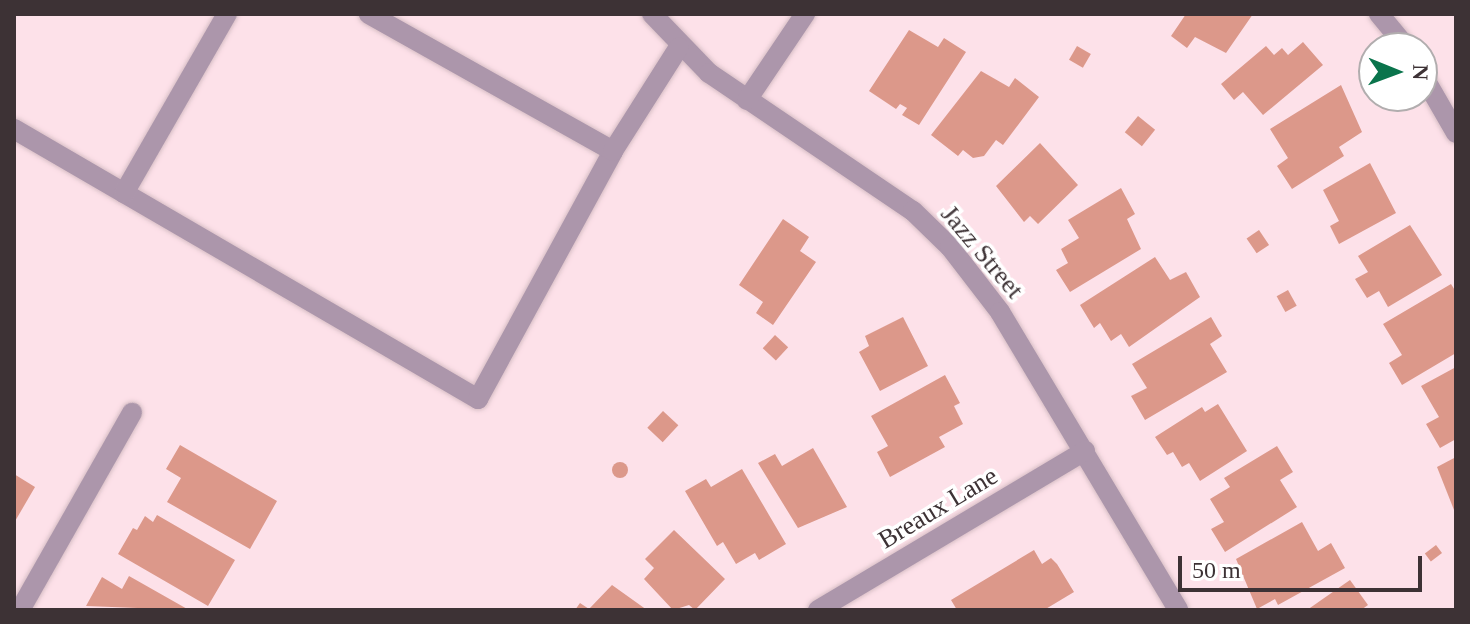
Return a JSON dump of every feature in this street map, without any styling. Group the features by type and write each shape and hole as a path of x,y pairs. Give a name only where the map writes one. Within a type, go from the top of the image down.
{"street":[{"path":"124,193 227,14"},
{"path":"369,14 613,151"},
{"name":"Jazz Street","path":"652,14 679,47 747,100 913,211 950,247 1000,312 1178,610"},
{"path":"747,100 805,14"},
{"path":"1379,14 1394,32"},
{"path":"14,129 478,399 613,151 679,47"},
{"path":"1438,102 1456,133"},
{"path":"20,610 132,413"},
{"name":"Breaux Lane","path":"818,610 1085,451"}],"building":[{"path":"1186,14 1253,14 1226,53 1195,37 1187,48 1171,36"},
{"path":"909,30 938,47 944,38 966,52 919,125 902,115 907,108 900,104 896,109 869,91"},
{"path":"1303,42 1323,65 1263,115 1243,92 1234,100 1221,84 1266,46 1274,55 1282,48 1288,55"},
{"path":"1077,46 1091,54 1083,68 1069,60"},
{"path":"981,71 1009,87 1015,78 1039,97 1003,145 996,140 984,156 973,158 963,150 958,156 931,135"},
{"path":"1341,85 1362,132 1339,147 1344,156 1292,189 1277,166 1288,158 1270,129"},
{"path":"1138,116 1155,130 1142,146 1125,132"},
{"path":"1040,143 1078,185 1038,224 1030,216 1024,222 996,186"},
{"path":"1370,163 1396,213 1339,244 1330,226 1339,221 1323,190"},
{"path":"1121,188 1135,214 1127,219 1141,249 1070,292 1056,270 1068,263 1061,249 1079,238 1068,220"},
{"path":"783,219 809,237 800,251 816,262 773,325 756,313 763,302 739,285"},
{"path":"1410,225 1442,275 1388,307 1379,291 1367,298 1355,279 1368,272 1358,256"},
{"path":"1259,230 1269,245 1257,253 1247,238"},
{"path":"1155,257 1170,280 1186,272 1200,297 1129,347 1121,334 1111,341 1100,323 1094,328 1080,305"},
{"path":"1451,284 1456,292 1456,353 1402,385 1389,363 1402,355 1383,324"},
{"path":"1288,290 1297,306 1285,312 1277,296"},
{"path":"903,317 928,366 880,391 859,352 869,346 865,336"},
{"path":"1211,317 1222,336 1210,344 1227,372 1145,420 1131,396 1147,388 1132,364"},
{"path":"775,335 788,347 776,360 763,348"},
{"path":"1456,367 1456,439 1440,448 1426,424 1439,417 1421,386"},
{"path":"945,375 960,403 954,406 963,424 939,437 945,447 890,477 877,452 888,446 871,416"},
{"path":"1218,404 1247,451 1200,481 1189,463 1182,467 1173,452 1167,455 1155,437 1202,407 1205,412"},
{"path":"663,411 678,425 663,442 647,428"},
{"path":"180,445 277,501 250,549 167,502 181,478 166,469"},
{"path":"1277,446 1293,472 1280,480 1297,507 1225,552 1211,529 1224,522 1210,499 1230,487 1224,478"},
{"path":"813,448 847,507 798,528 758,463 775,454 782,466"},
{"path":"1456,457 1456,515 1437,467"},
{"path":"617,462 623,462 628,470 626,476 617,478 612,473 612,467"},
{"path":"742,469 786,544 759,560 755,553 736,564 723,542 717,546 685,491 706,479 711,487"},
{"path":"14,474 35,487 14,523"},
{"path":"157,515 235,560 208,606 118,554 133,528 137,530 145,516 153,522"},
{"path":"1302,522 1318,551 1331,543 1345,568 1278,605 1275,599 1257,609 1236,559"},
{"path":"674,530 725,579 695,610 689,605 673,610 644,579 654,568 645,559"},
{"path":"1436,545 1442,553 1431,561 1425,553"},
{"path":"1034,550 1042,564 1051,558 1057,564 1074,592 1044,610 957,610 951,600"},
{"path":"129,576 189,610 86,606 102,577 122,589"},
{"path":"1350,580 1368,605 1361,610 1307,610"},
{"path":"612,585 647,610 575,610 580,603 589,609"}]}
